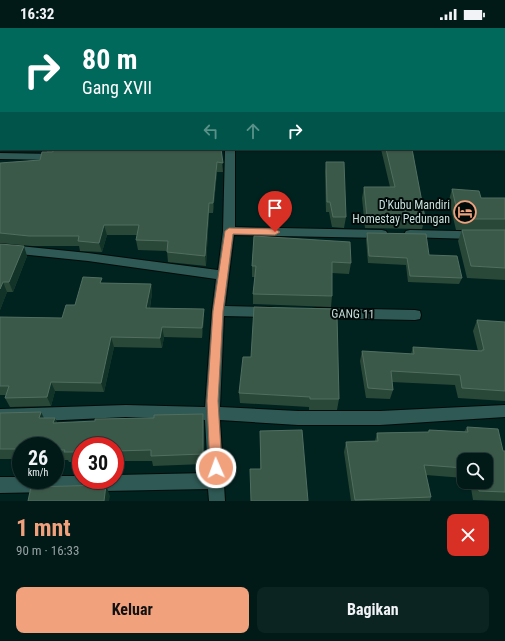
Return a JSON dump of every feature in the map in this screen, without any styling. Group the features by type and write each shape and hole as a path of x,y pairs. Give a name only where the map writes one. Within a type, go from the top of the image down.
{"street":[{"path":"217,501 212,401 218,311 229,231 230,150"},
{"path":"0,156 55,157"},
{"path":"229,231 505,236"},
{"path":"0,248 88,257 222,275"},
{"path":"218,311 281,312"},
{"name":"GANG 11","path":"305,313 415,315"},
{"path":"0,416 126,411 185,412 298,418 380,418 505,411"},
{"path":"0,485 216,481"}],"building":[{"path":"55,150 221,150 223,163 217,162 213,203 209,203 205,256 167,252 168,241 136,240 139,225 104,225 99,243 78,241 79,236 29,236 0,233 0,163 40,160 42,152 52,152"},
{"path":"386,150 412,150 425,218 367,217 364,187 395,187"},
{"path":"326,162 344,162 346,217 333,217 330,202 327,202"},
{"path":"452,189 479,191 481,198 505,198 505,219 459,219"},
{"path":"462,230 505,230 505,268 471,266"},
{"path":"367,233 426,234 429,255 457,256 462,278 410,276 407,258 369,256"},
{"path":"254,236 350,242 351,263 332,262 332,296 253,294 256,266 252,266"},
{"path":"0,244 24,246 9,282 3,282 0,289"},
{"path":"83,277 102,278 100,283 151,284 146,308 204,309 202,328 162,327 160,338 111,337 101,383 51,382 47,397 5,398 9,386 0,386 0,317 62,318 66,305 75,305"},
{"path":"254,307 333,309 333,315 337,315 339,399 310,399 310,397 239,393 243,357 251,357"},
{"path":"477,320 505,322 505,391 462,388 460,375 391,371 393,390 368,388 362,351 414,354 413,347 482,351 484,350"},
{"path":"41,412 39,418 55,418 53,423 95,421 95,419 154,418 154,415 203,414 203,454 151,456 151,450 124,451 124,437 72,437 72,452 64,452 64,437 12,437 12,449 0,449 0,413"},
{"path":"467,427 498,429 503,451 505,451 505,492 479,491 479,489 493,489 493,453 457,453 457,467 424,465 431,497 355,500 346,442 378,441 377,433 429,432 429,430 468,432"},
{"path":"302,430 308,501 251,501 250,469 261,469 260,431"},
{"path":"64,486 72,486 72,489 106,489 104,501 28,501 31,489 64,489"}],"place":[{"name":"D'Kubu Mandiri Homestay Pedungan","path":"465,212"}],"route":[{"path":"216,468 212,401 218,311 229,231 275,232"}]}
